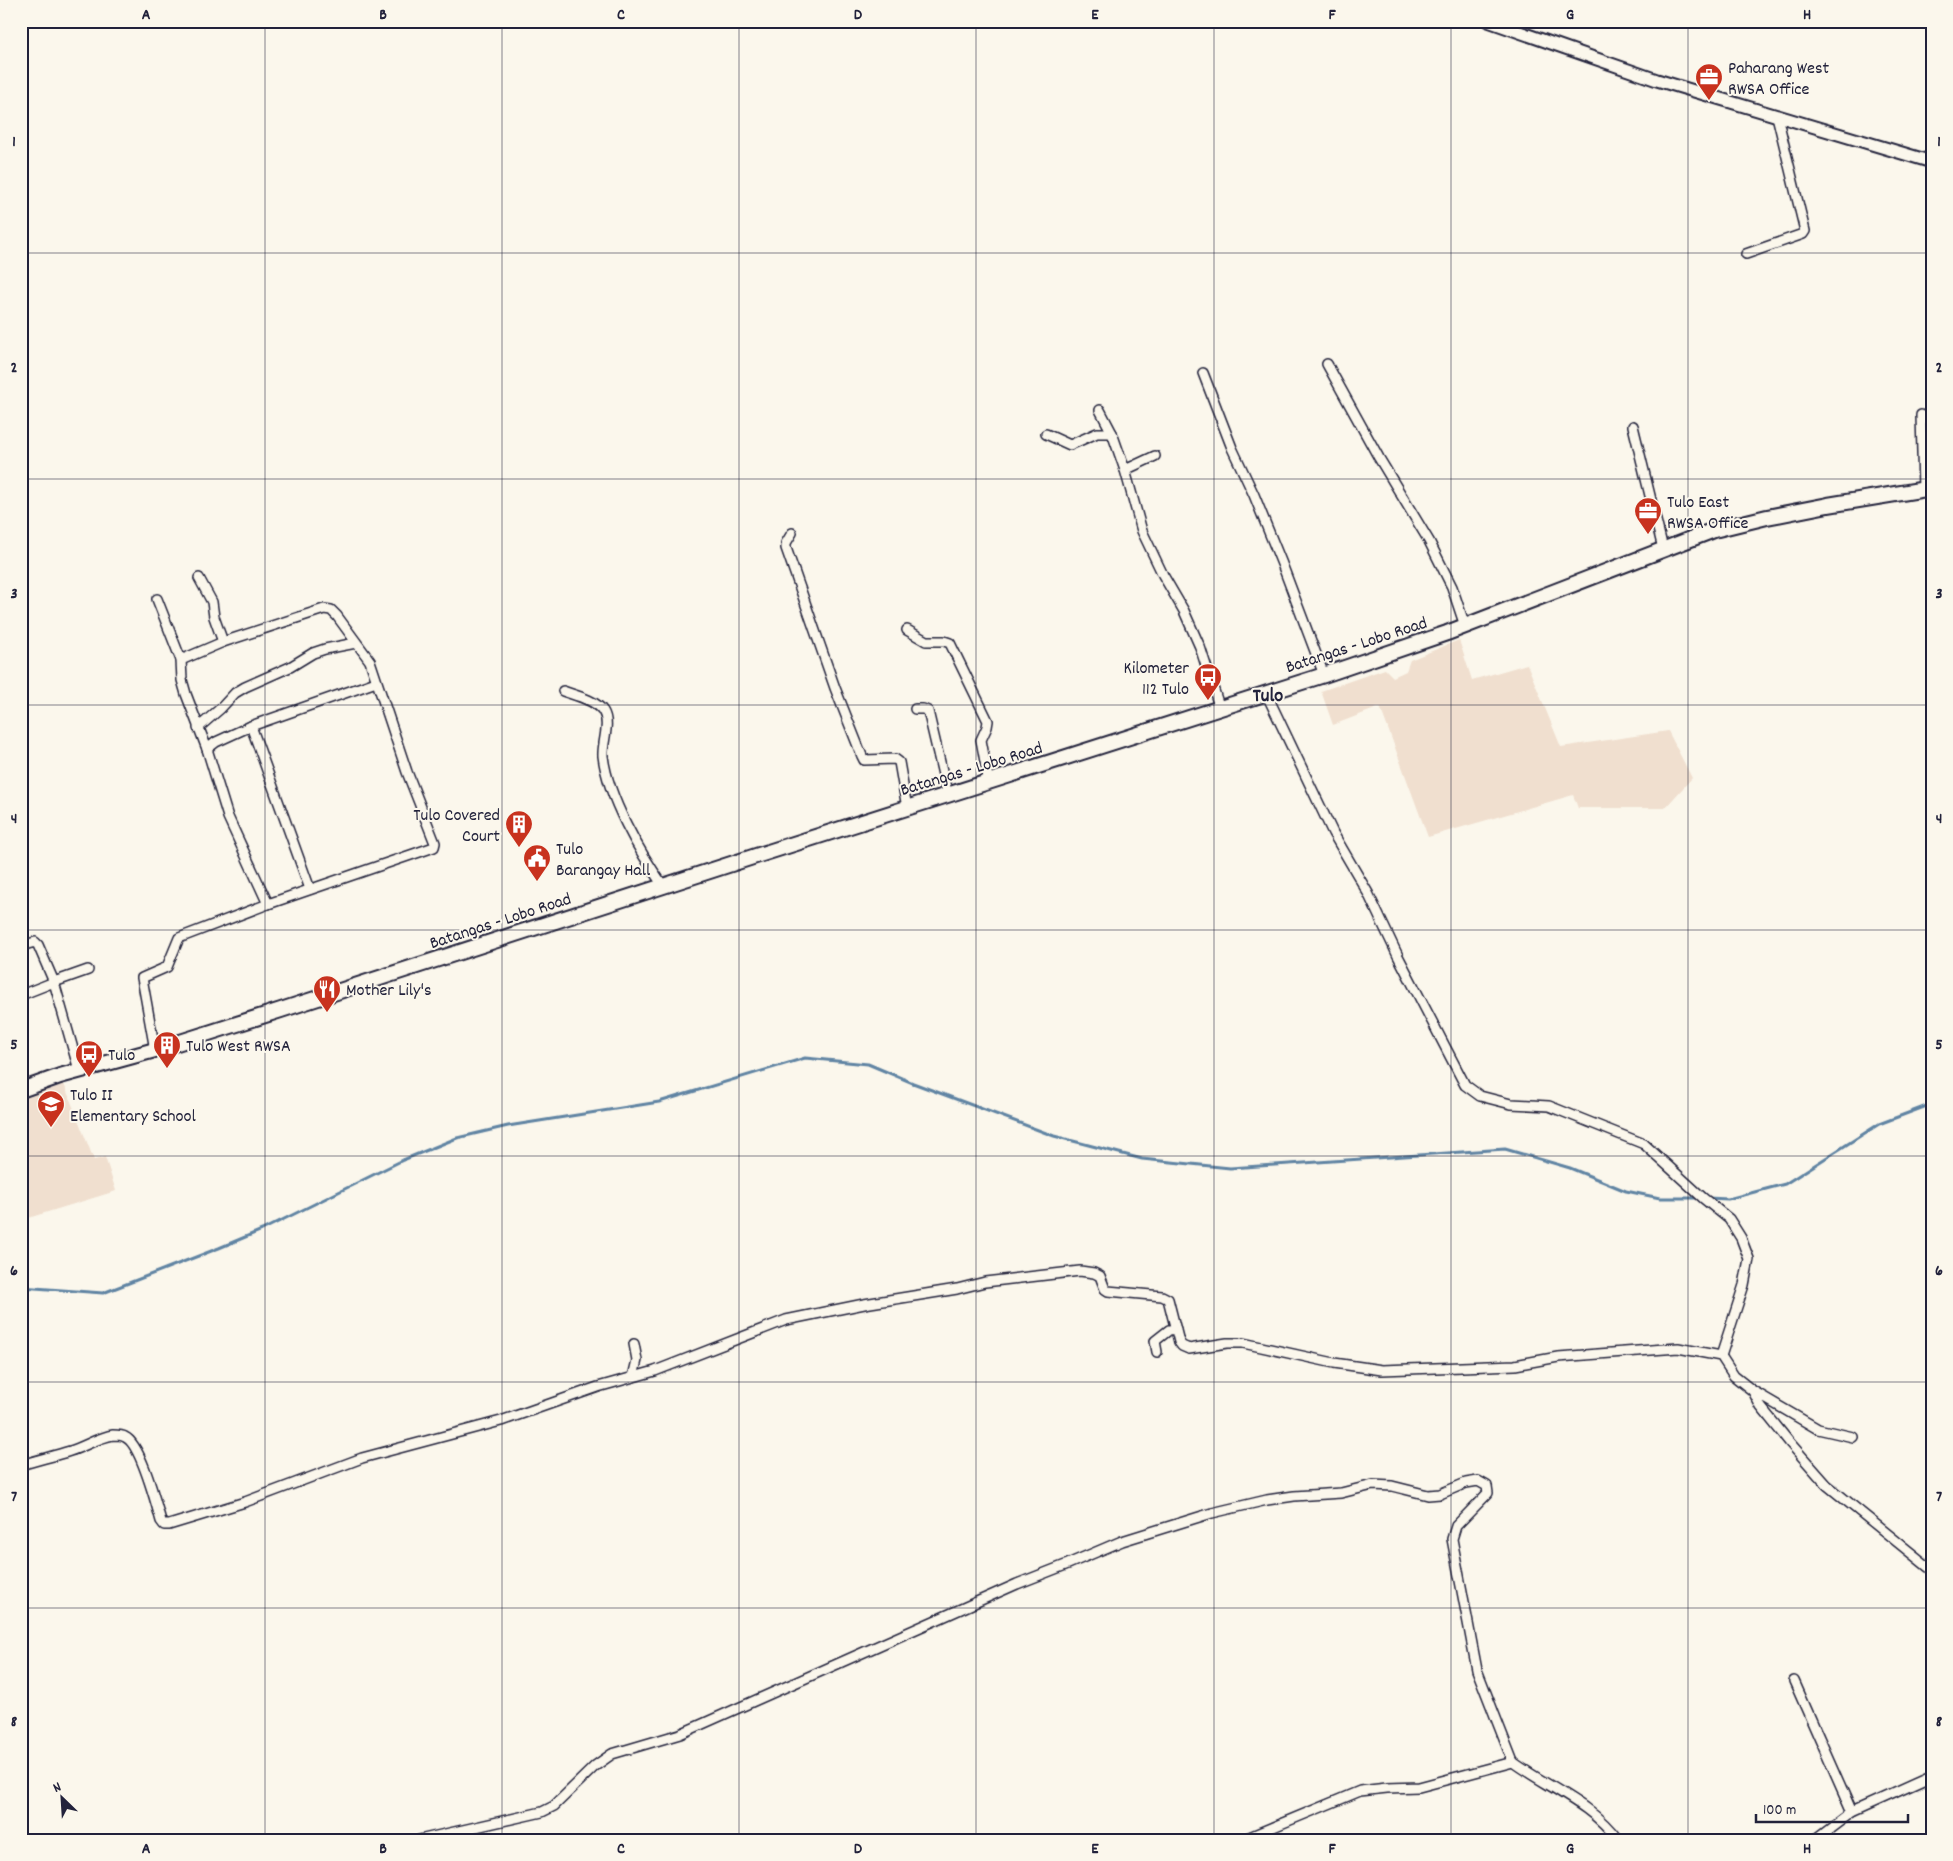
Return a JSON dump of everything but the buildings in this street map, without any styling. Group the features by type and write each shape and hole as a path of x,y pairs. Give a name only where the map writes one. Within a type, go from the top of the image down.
{"main road":[{"name":"Batangas - Lobo Road","path":"21,1090 79,1070 155,1050 1324,675 1465,626 1714,530 1828,505 1928,489"}],"street":[{"path":"1488,21 1657,80 1932,162"},
{"path":"1746,254 1803,234 1804,231 1777,116"},
{"path":"1327,364 1379,458 1429,541 1452,587 1465,626"},
{"path":"1203,373 1232,448 1254,495 1282,564 1324,675"},
{"path":"1100,410 1112,433 1125,470 1142,531 1163,575 1184,611 1200,647 1220,709"},
{"path":"1921,415 1928,489"},
{"path":"1633,426 1663,549"},
{"path":"1046,434 1070,445 1097,433 1112,433"},
{"path":"1125,470 1155,456"},
{"path":"792,533 786,543 786,548 835,688 862,756 864,760 895,759 899,762 907,808"},
{"path":"199,578 212,602 214,617 223,642"},
{"path":"157,599 181,660 182,680 207,749 230,822 268,904"},
{"path":"155,1050 142,978 168,967 179,938 310,889 434,847 435,844 407,772 370,660 331,610 324,609 223,642 181,660"},
{"path":"907,630 926,641 950,643 988,721 981,740 989,783"},
{"path":"198,728 235,693 245,687 290,667 313,653 356,643"},
{"path":"207,749 216,742 251,726 376,682"},
{"path":"563,691 600,707 604,713 606,724 604,757 611,785 638,847 664,887"},
{"path":"1266,694 1332,833 1368,893 1398,956 1465,1084 1480,1096 1511,1104 1549,1106 1644,1144 1729,1219 1741,1238 1749,1259 1744,1285 1721,1356"},
{"path":"915,709 928,711 948,796"},
{"path":"251,726 310,889"},
{"path":"21,946 35,942 38,945 54,982 79,1070"},
{"path":"21,995 88,970"},
{"path":"21,1465 70,1451 115,1435 124,1436 134,1446 140,1458 152,1489 160,1521 164,1525 168,1525 245,1502 362,1458 500,1422 569,1396 656,1371 786,1320 864,1304 957,1289 985,1282 1080,1271 1100,1276 1105,1289 1108,1291 1162,1296 1170,1303 1179,1342 1182,1346 1189,1348 1243,1343 1334,1363 1382,1370 1515,1365 1558,1357 1678,1348 1721,1356 1734,1376 1752,1391 1818,1429 1853,1437"},
{"path":"1158,1352 1155,1340 1169,1330 1176,1329"},
{"path":"633,1377 637,1356 634,1344"},
{"path":"1752,1391 1761,1406 1790,1443 1827,1485 1932,1570"},
{"path":"419,1840 542,1812 554,1806 595,1766 612,1754 680,1734 1017,1584 1122,1541 1212,1513 1267,1500 1341,1493 1373,1485 1392,1486 1428,1495 1440,1494 1478,1481 1487,1486 1488,1494 1456,1526 1452,1539 1477,1670 1513,1762 1573,1800 1610,1829 1618,1840"},
{"path":"1794,1681 1852,1812"},
{"path":"1242,1840 1360,1791 1419,1787 1513,1762"},
{"path":"1815,1840 1852,1812 1932,1776"},
{"path":"1198,1840 1206,1840"}],"shaded area":[{"path":"1459,640 1472,680 1527,664 1561,747 1668,731 1692,778 1665,808 1578,808 1573,795 1428,837 1380,707 1333,725 1321,691 1385,669 1393,677 1406,671 1410,660"},
{"name":"Tulo II Elementary School","path":"64,1084 94,1160 105,1157 116,1191 25,1219 21,1206 21,1100"}],"waterway":[{"path":"21,1287 103,1293 262,1230 403,1160 457,1138 508,1126 659,1102 805,1058 868,1064 1054,1136 1142,1159 1230,1168 1505,1149 1570,1168 1626,1191 1660,1198 1699,1198"},
{"path":"1708,1198 1728,1199 1785,1184 1879,1124 1932,1104"}],"place":[{"name":"Paharang West RWSA Office","path":"1709,101"},
{"name":"Tulo East RWSA Office","path":"1648,535"},
{"name":"Kilometer 112 Tulo","path":"1208,701"},
{"name":"Tulo Covered Court","path":"519,848"},
{"name":"Tulo Barangay Hall","path":"537,882"},
{"name":"Mother Lily's","path":"327,1013"},
{"name":"Tulo West RWSA","path":"167,1069"},
{"name":"Tulo","path":"89,1078"},
{"name":"Tulo II Elementary School","path":"51,1128"}],"district":[{"name":"Tulo","path":"1268,694"}]}
